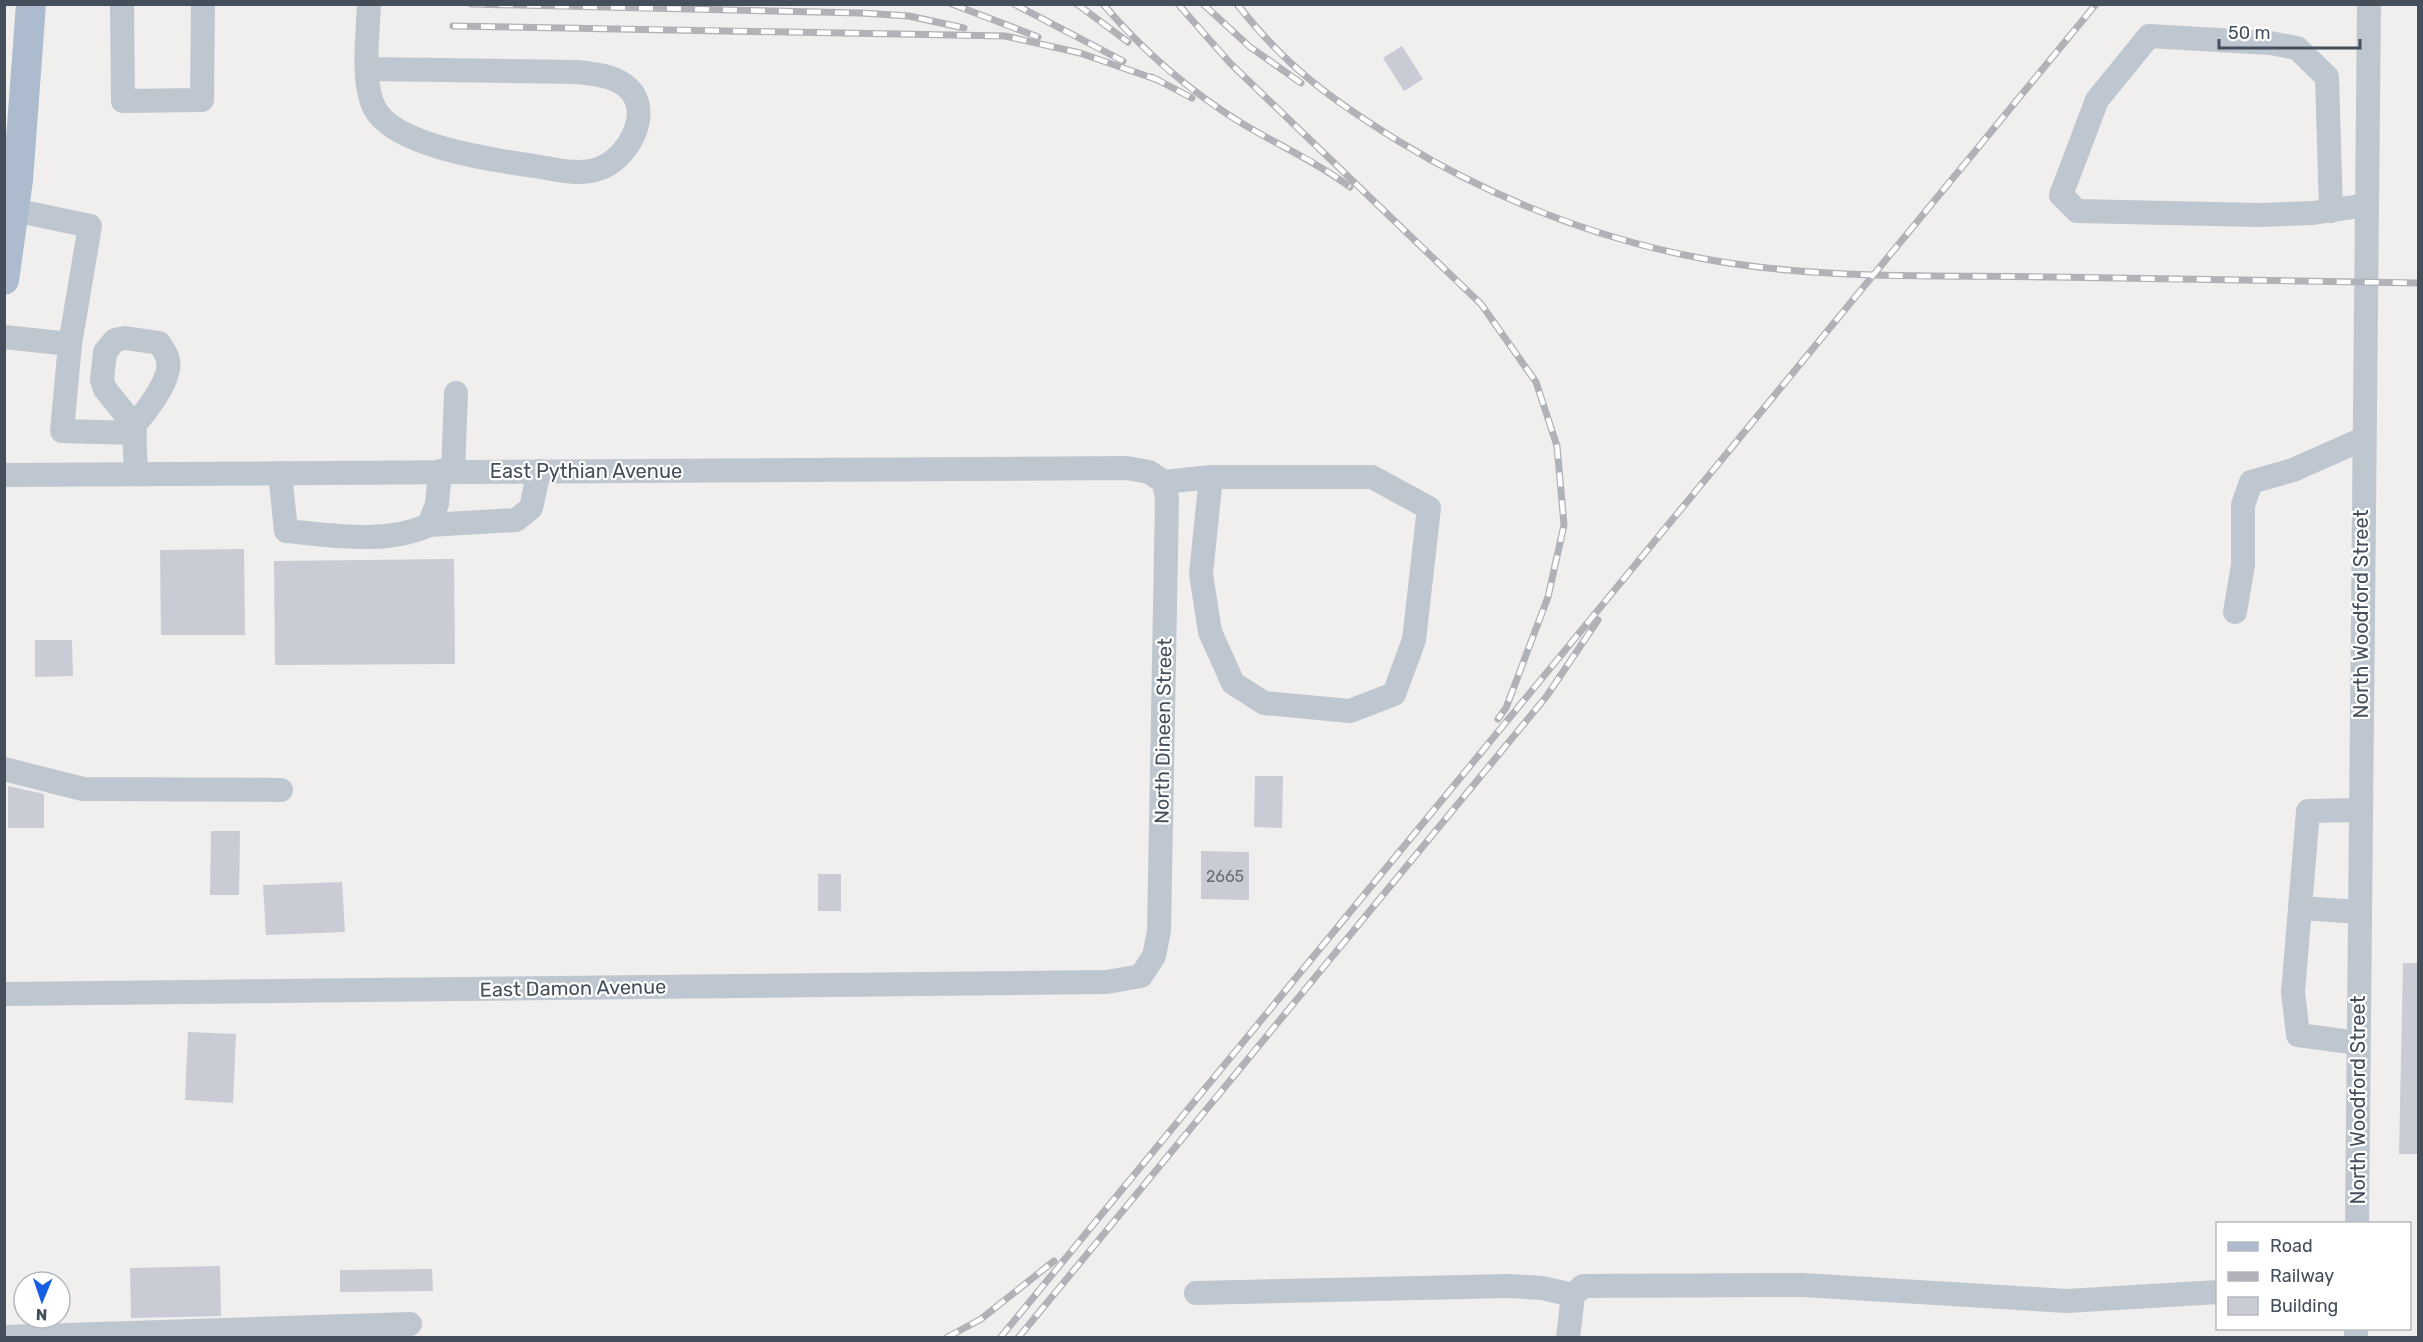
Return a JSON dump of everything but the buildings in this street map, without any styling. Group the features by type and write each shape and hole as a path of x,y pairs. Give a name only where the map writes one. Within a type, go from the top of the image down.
{"main road":[{"path":"4,280 14,210 31,4"}],"street":[{"path":"122,4 123,101 202,100 203,4"},
{"path":"368,69 578,72 609,76 631,91 637,105 636,125 631,141 618,159 597,170 572,171 480,158 430,144 397,130 375,110 369,90 368,69 369,4"},
{"name":"North Woodford Street","path":"2357,1222 2369,4"},
{"path":"2331,211 2327,77 2296,48 2237,41 2149,36 2097,100 2061,195 2077,211 2259,215 2331,211 2367,205"},
{"path":"14,210 90,226 70,344 62,431 134,429 136,474"},
{"path":"4,337 70,344"},
{"path":"429,525 447,471 456,393"},
{"path":"2235,612 2243,565 2243,505 2251,482 2293,470 2363,439"},
{"name":"East Pythian Avenue","path":"4,475 1127,468 1149,472 1164,482"},
{"path":"280,473 286,531 368,537 411,533 429,525 516,520 531,508 538,471"},
{"path":"1164,482 1211,477 1372,477 1429,508 1414,640 1395,694 1350,711 1264,702 1233,683 1210,632 1202,574 1211,477"},
{"name":"North Dineen Street","path":"1142,976 1154,956 1159,931 1167,499 1164,482"},
{"path":"4,769 83,789 281,790"},
{"path":"2358,1043 2298,1035 2293,992 2308,811 2360,810"},
{"path":"2300,908 2359,912"},
{"name":"East Damon Avenue","path":"4,994 1107,982 1142,976"},
{"path":"1568,1338 1573,1296 1583,1286 1803,1285 2067,1301 2216,1292"},
{"path":"1196,1293 1510,1286 1542,1288 1573,1296"},
{"path":"4,1337 410,1324"}],"railway":[{"path":"471,4 861,13 909,16 964,28"},
{"path":"952,4 1038,37"},
{"path":"1014,4 1123,61"},
{"path":"1077,4 1128,42"},
{"path":"1103,4 1168,70 1204,98 1243,124 1350,187"},
{"path":"1178,4 1230,63 1481,304 1536,382 1557,446 1564,525 1548,597 1506,708 1498,719"},
{"path":"1203,4 1250,47 1301,83"},
{"path":"1237,4 1274,47 1332,97 1436,163 1472,182 1547,214 1665,251 1748,266 1835,273 2418,283"},
{"path":"1000,1338 2096,4"},
{"path":"453,26 1005,36 1080,53 1158,80"},
{"path":"1152,77 1192,98"},
{"path":"1018,1338 1546,697 1598,620"},
{"path":"946,1338 981,1319 1054,1261"}]}
